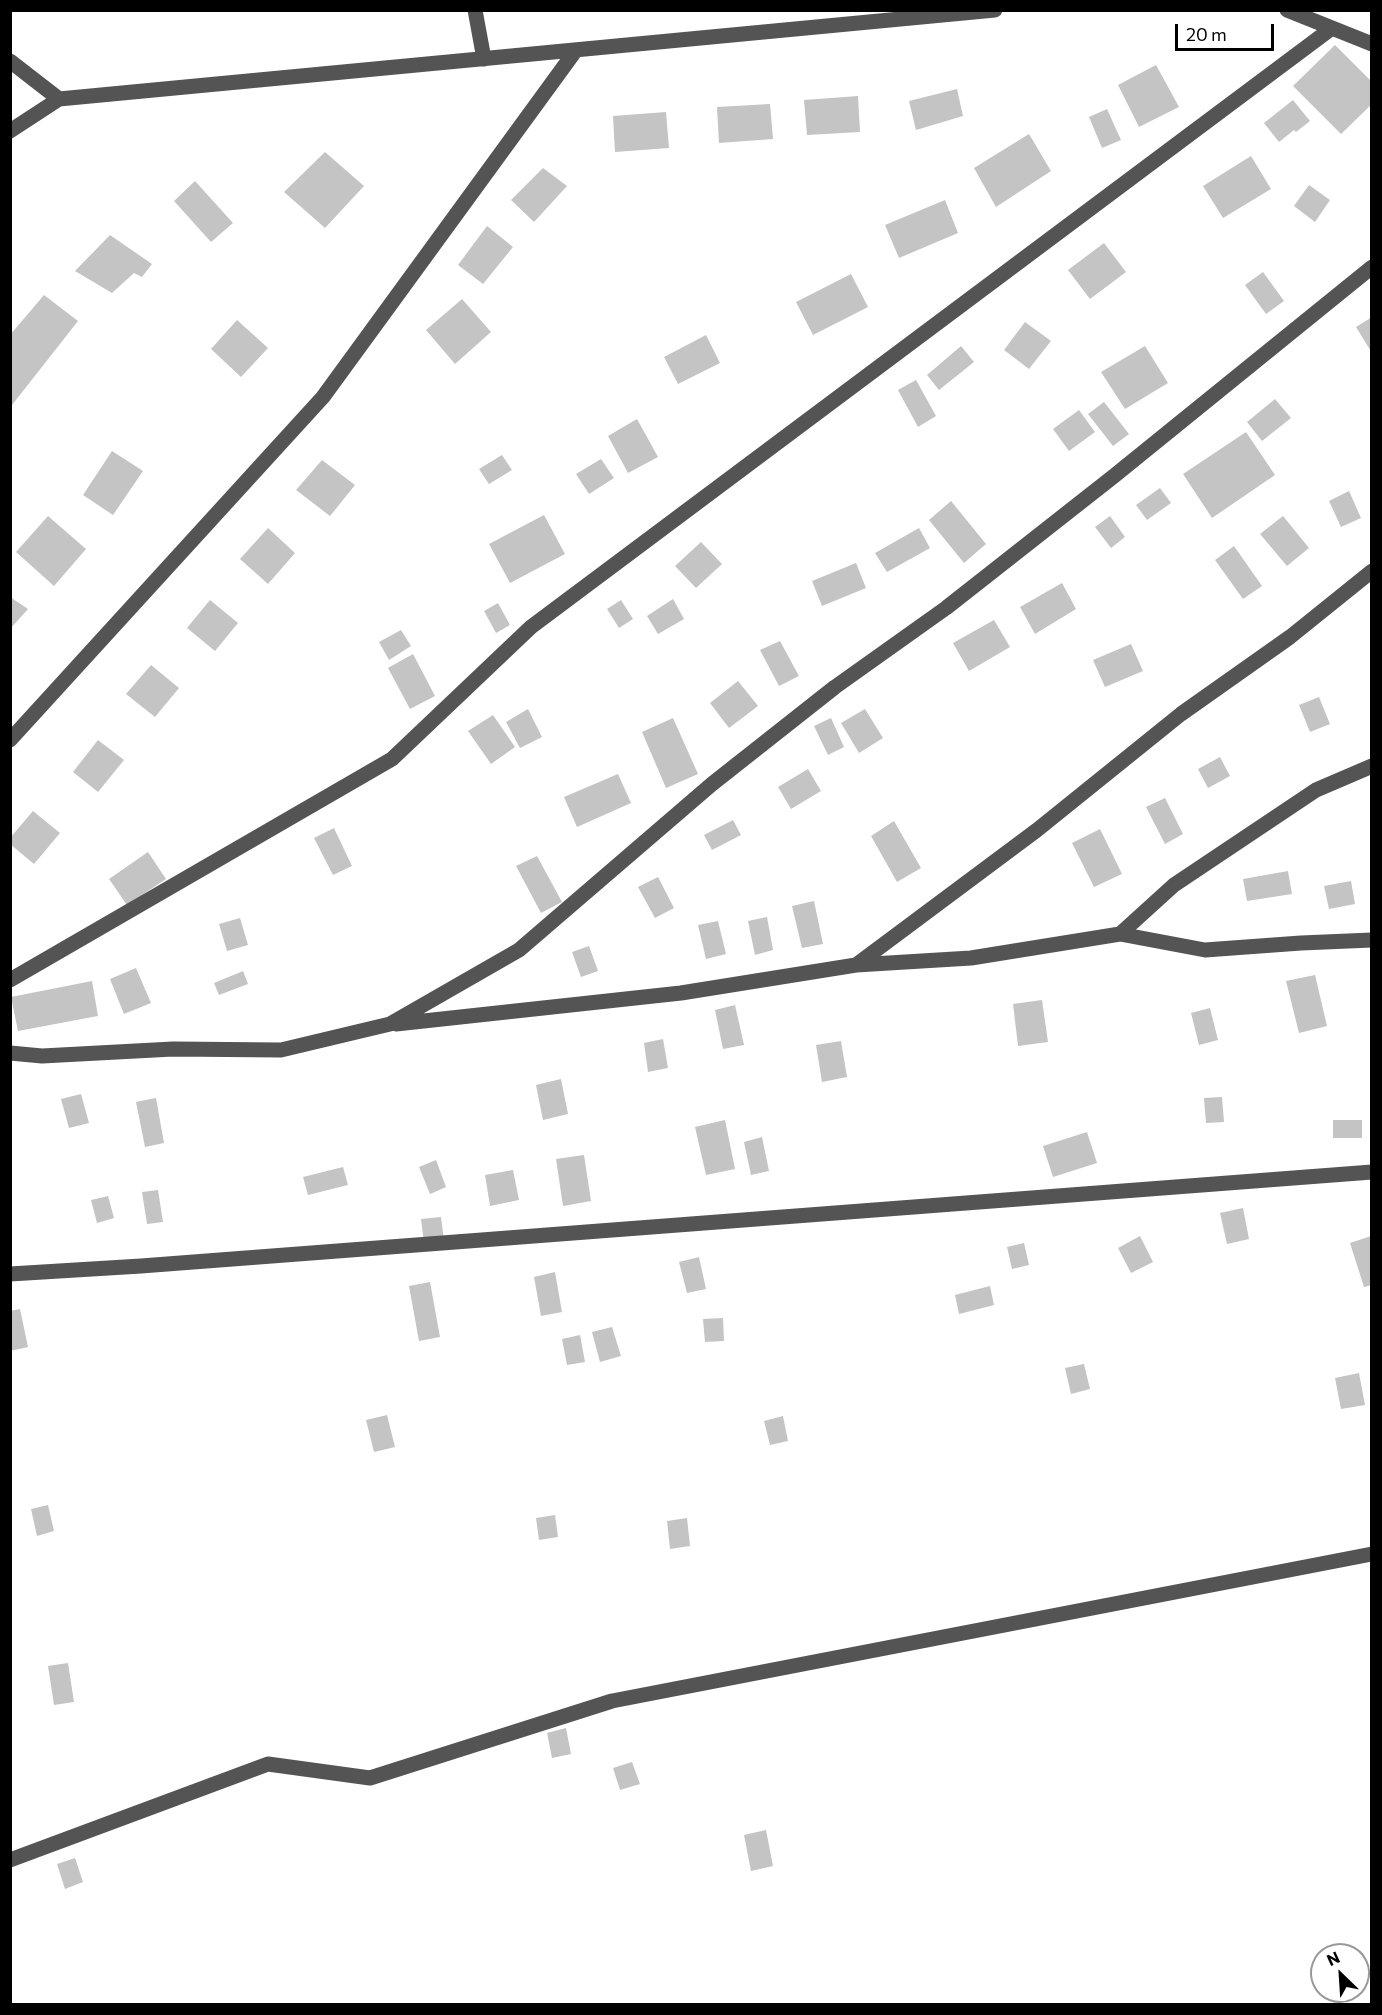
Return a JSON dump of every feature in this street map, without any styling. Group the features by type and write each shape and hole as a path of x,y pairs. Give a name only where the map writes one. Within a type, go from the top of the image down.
{"street":[{"path":"475,10 484,59"},
{"path":"10,130 59,99 995,10"},
{"path":"1287,10 1371,44"},
{"path":"10,980 392,759 531,627 1332,28"},
{"path":"10,740 323,397 576,50"},
{"path":"10,61 59,99"},
{"path":"390,1024 519,950 712,784 835,687 946,608 1114,476 1371,267"},
{"path":"856,965 1037,830 1181,714 1290,637 1371,571"},
{"path":"1120,933 1174,885 1316,790 1371,766"},
{"path":"10,1053 42,1056 173,1048 281,1050 390,1024 681,993 856,965 971,957 1120,933 1205,950 1371,940"},
{"path":"10,1274 1371,1173"},
{"path":"10,1860 268,1764 370,1778 612,1701 1371,1554"}],"building":[{"path":"1335,45 1372,82 1372,104 1341,134 1293,86"},
{"path":"1156,65 1179,107 1139,127 1118,85"},
{"path":"957,89 963,116 916,130 909,101"},
{"path":"858,96 860,132 807,135 804,100"},
{"path":"1293,100 1310,121 1279,142 1264,123"},
{"path":"770,104 773,139 719,143 717,107"},
{"path":"1107,109 1121,140 1102,148 1089,117"},
{"path":"666,112 669,148 615,152 613,116"},
{"path":"1029,134 1051,171 996,207 974,168"},
{"path":"325,152 364,186 325,228 284,192"},
{"path":"1251,156 1271,189 1223,218 1203,186"},
{"path":"543,168 567,186 534,222 511,200"},
{"path":"195,181 233,223 211,242 174,201"},
{"path":"1309,185 1330,200 1315,222 1294,206"},
{"path":"945,200 958,233 899,258 885,225"},
{"path":"487,226 513,247 483,284 458,265"},
{"path":"110,235 152,264 142,277 134,273 112,293 75,271"},
{"path":"1104,243 1126,272 1090,299 1068,270"},
{"path":"1263,272 1284,301 1266,314 1245,285"},
{"path":"851,274 868,307 813,335 796,302"},
{"path":"44,295 78,321 12,405 10,403 10,335"},
{"path":"462,299 491,332 455,364 426,330"},
{"path":"1372,317 1372,353 1356,327"},
{"path":"237,320 268,348 241,377 211,349"},
{"path":"1025,322 1051,341 1029,369 1004,350"},
{"path":"706,335 720,363 678,384 664,357"},
{"path":"961,346 974,362 939,390 927,375"},
{"path":"1145,346 1168,383 1125,409 1101,372"},
{"path":"916,380 936,416 918,427 898,390"},
{"path":"1275,399 1291,418 1262,441 1247,422"},
{"path":"1104,402 1129,434 1113,446 1088,414"},
{"path":"1079,410 1095,432 1069,451 1053,429"},
{"path":"637,419 658,457 628,473 608,436"},
{"path":"1246,432 1275,475 1212,518 1183,474"},
{"path":"112,451 143,471 113,515 83,495"},
{"path":"502,455 512,470 489,484 479,469"},
{"path":"601,459 614,478 589,494 576,474"},
{"path":"322,460 355,485 330,516 296,490"},
{"path":"1160,488 1171,503 1147,520 1136,505"},
{"path":"1349,491 1361,518 1341,527 1329,501"},
{"path":"951,501 986,544 964,563 929,520"},
{"path":"544,515 565,554 510,583 489,544"},
{"path":"48,516 86,549 54,586 16,552"},
{"path":"1110,516 1125,537 1111,548 1095,527"},
{"path":"1283,516 1309,548 1287,566 1260,534"},
{"path":"268,528 295,553 268,584 240,559"},
{"path":"919,528 930,548 887,572 875,553"},
{"path":"701,542 722,564 696,588 675,566"},
{"path":"1234,546 1262,586 1243,599 1215,560"},
{"path":"856,563 866,588 822,606 812,581"},
{"path":"1062,583 1076,609 1035,634 1020,607"},
{"path":"10,597 28,609 10,629"},
{"path":"673,599 684,619 658,634 647,616"},
{"path":"210,600 238,623 215,651 187,628"},
{"path":"621,600 633,619 619,628 607,609"},
{"path":"498,603 510,625 496,633 484,611"},
{"path":"994,620 1010,647 969,671 953,643"},
{"path":"401,630 411,646 389,660 379,642"},
{"path":"780,641 799,676 779,686 760,650"},
{"path":"1131,644 1143,671 1105,687 1093,660"},
{"path":"413,654 435,696 410,709 388,668"},
{"path":"151,665 179,688 155,717 126,694"},
{"path":"738,681 758,706 729,728 710,703"},
{"path":"1319,697 1330,724 1310,732 1299,705"},
{"path":"528,709 542,737 520,748 506,722"},
{"path":"865,709 883,738 859,753 841,723"},
{"path":"493,715 515,747 491,764 468,731"},
{"path":"673,718 698,774 666,788 642,732"},
{"path":"831,718 844,747 828,755 814,726"},
{"path":"98,740 124,760 98,792 73,772"},
{"path":"1220,757 1230,776 1208,788 1198,769"},
{"path":"808,769 821,791 791,809 778,787"},
{"path":"618,774 631,803 577,827 564,797"},
{"path":"1165,798 1183,834 1165,844 1146,807"},
{"path":"33,811 60,833 34,864 10,844 10,838"},
{"path":"733,820 741,835 712,850 704,835"},
{"path":"894,821 921,868 897,882 871,836"},
{"path":"334,828 352,866 333,875 314,838"},
{"path":"1100,829 1122,874 1094,887 1072,843"},
{"path":"148,852 166,879 127,905 109,879"},
{"path":"537,856 562,902 541,913 516,866"},
{"path":"1288,871 1292,894 1247,901 1243,879"},
{"path":"658,877 674,908 655,918 638,887"},
{"path":"1351,881 1355,904 1329,909 1324,886"},
{"path":"814,901 823,944 802,948 792,906"},
{"path":"767,917 773,950 755,955 748,921"},
{"path":"240,918 248,945 227,951 219,924"},
{"path":"718,921 726,954 706,959 698,925"},
{"path":"589,946 598,971 581,977 572,952"},
{"path":"136,968 151,1003 124,1014 110,979"},
{"path":"243,971 248,984 219,995 214,983"},
{"path":"1315,975 1327,1026 1299,1033 1286,981"},
{"path":"92,981 98,1016 18,1031 11,997"},
{"path":"1042,1000 1048,1042 1018,1046 1013,1004"},
{"path":"735,1005 744,1045 723,1049 715,1010"},
{"path":"1210,1008 1218,1040 1199,1045 1191,1013"},
{"path":"663,1039 668,1068 648,1072 644,1043"},
{"path":"841,1041 847,1077 822,1082 816,1045"},
{"path":"561,1079 568,1114 543,1120 536,1085"},
{"path":"81,1094 89,1123 69,1128 61,1099"},
{"path":"1222,1097 1224,1122 1206,1123 1204,1098"},
{"path":"156,1098 164,1143 145,1147 136,1102"},
{"path":"725,1120 735,1169 706,1175 695,1127"},
{"path":"1333,1120 1362,1120 1362,1138 1333,1138"},
{"path":"1087,1132 1097,1163 1053,1177 1043,1146"},
{"path":"762,1137 769,1171 751,1175 744,1142"},
{"path":"584,1155 591,1201 563,1206 556,1159"},
{"path":"436,1160 446,1187 430,1194 419,1167"},
{"path":"343,1167 348,1185 308,1195 303,1177"},
{"path":"513,1170 519,1200 490,1206 485,1175"},
{"path":"158,1190 163,1222 147,1224 142,1192"},
{"path":"108,1196 114,1218 97,1223 91,1200"},
{"path":"1243,1208 1249,1239 1227,1244 1220,1213"},
{"path":"441,1217 444,1240 424,1243 421,1219"},
{"path":"1140,1236 1153,1262 1131,1273 1118,1248"},
{"path":"1371,1236 1372,1285 1364,1287 1350,1243"},
{"path":"1024,1243 1029,1265 1012,1269 1007,1247"},
{"path":"699,1257 706,1289 687,1293 679,1262"},
{"path":"555,1272 562,1312 541,1316 534,1277"},
{"path":"430,1282 440,1337 419,1341 409,1286"},
{"path":"990,1286 994,1305 959,1314 955,1295"},
{"path":"20,1309 28,1347 10,1351 10,1311"},
{"path":"723,1318 724,1341 705,1342 703,1319"},
{"path":"612,1327 621,1356 600,1362 592,1332"},
{"path":"580,1335 585,1362 567,1365 562,1339"},
{"path":"1084,1364 1090,1389 1071,1394 1065,1368"},
{"path":"1359,1373 1365,1405 1341,1409 1335,1378"},
{"path":"387,1415 395,1447 374,1452 366,1420"},
{"path":"783,1416 788,1441 770,1445 764,1421"},
{"path":"48,1505 54,1531 37,1536 31,1509"},
{"path":"555,1515 558,1537 539,1540 536,1518"},
{"path":"687,1518 690,1546 670,1549 667,1521"},
{"path":"68,1663 74,1702 54,1705 48,1666"},
{"path":"566,1728 571,1754 552,1758 547,1733"},
{"path":"632,1762 640,1784 620,1790 613,1768"},
{"path":"766,1830 773,1866 751,1871 744,1835"},
{"path":"75,1858 83,1882 65,1889 57,1864"}]}
